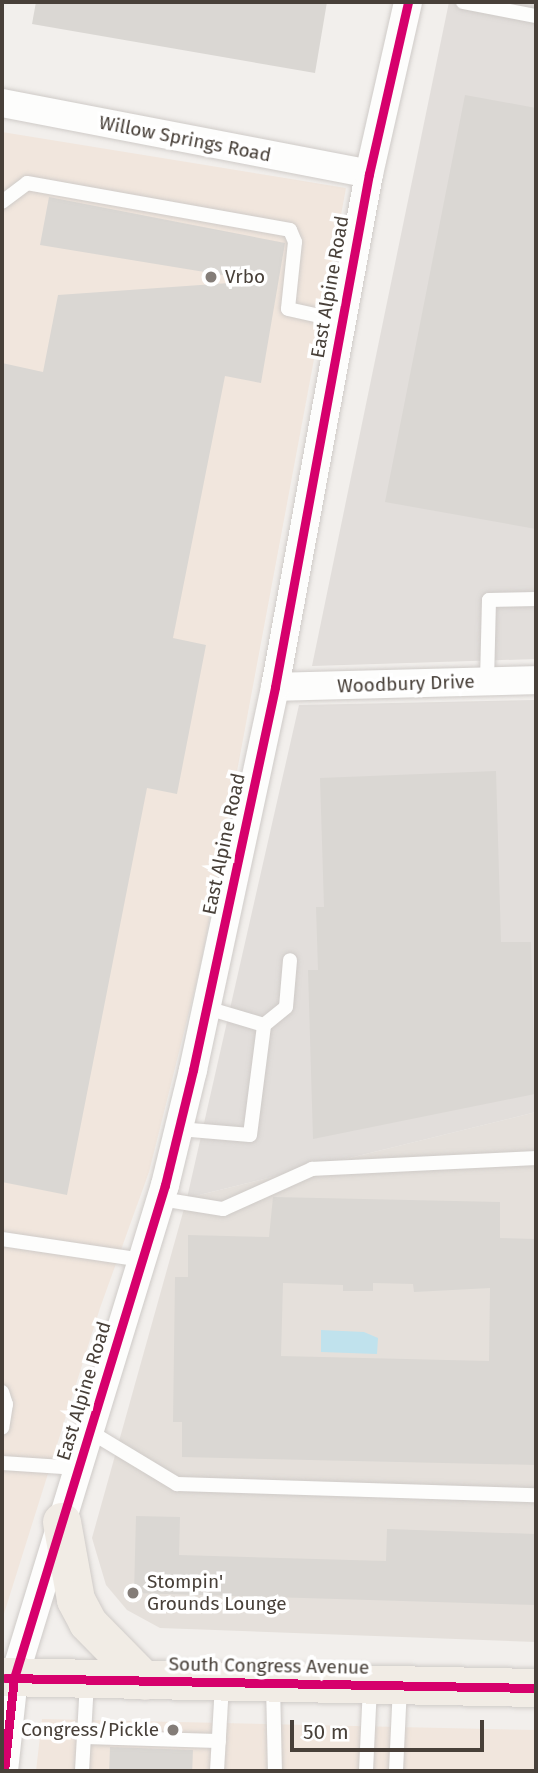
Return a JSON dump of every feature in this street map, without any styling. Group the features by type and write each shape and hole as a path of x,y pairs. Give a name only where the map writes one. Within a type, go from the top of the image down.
{"main road":[{"path":"62,1522 76,1600 88,1623 145,1681"},
{"name":"South Congress Avenue","path":"8,1678 536,1688"}],"street":[{"name":"East Alpine Road","path":"4,1771 8,1678 62,1522 161,1199 207,1008 275,687 369,174 408,2"},
{"name":"Willow Springs Road","path":"2,103 369,174"},
{"name":"Woodbury Drive","path":"275,687 536,680"}],"lane":[{"path":"463,2 536,16"},
{"path":"2,202 27,183 290,230 295,242 288,309 342,321"},
{"path":"487,682 489,600 536,599"},
{"path":"179,1129 250,1135 264,1025 286,1007 290,960"},
{"path":"207,1008 264,1025"},
{"path":"161,1199 223,1209 312,1169 535,1158"},
{"path":"2,1239 142,1260"},
{"path":"2,1392 6,1404 2,1428"},
{"path":"89,1432 177,1485 536,1496"},
{"path":"2,1463 78,1468"},
{"path":"82,1771 88,1679"},
{"path":"217,1771 222,1682"},
{"path":"273,1683 275,1771"},
{"path":"366,1771 385,1685"},
{"path":"385,1685 396,1771"},
{"path":"84,1737 219,1741"}],"shaded area":[{"path":"449,2 536,2 536,659 312,666"},
{"path":"2,132 346,188 201,964 149,1172 100,1308 2,1620"},
{"path":"536,700 536,1112 187,1198 299,705"},
{"path":"536,1112 536,1642 160,1628 127,1610 106,1585 92,1538 187,1198"},
{"path":"42,1719 536,1730 536,1771 36,1771"}],"water":[{"path":"321,1330 364,1332 378,1338 377,1354 321,1352"}],"building":[{"path":"36,2 327,2 315,73 32,24"},
{"path":"465,95 536,108 536,529 385,502"},
{"path":"49,197 285,243 261,383 225,376 173,638 206,645 177,794 147,788 67,1195 2,1182 2,363 43,372 58,295 229,283 229,276 40,245"},
{"path":"496,771 501,942 531,942 535,1094 313,1139 308,970 318,970 316,907 324,907 320,778"},
{"path":"273,1197 500,1202 500,1238 536,1239 536,1465 182,1457 182,1422 173,1422 175,1277 188,1277 188,1235 269,1237","holes":["283,1283 343,1285 343,1291 373,1291 373,1283 413,1284 414,1292 490,1288 489,1361 281,1356"]},
{"path":"136,1516 180,1517 179,1555 386,1561 387,1529 536,1534 536,1605 134,1593"},
{"path":"110,1747 193,1750 192,1771 109,1770"}],"cycle path":[{"path":"4,1771 14,1678 165,1185 193,1070 275,687 369,174 408,2"},
{"path":"5,1678 536,1688"}],"place":[{"name":"Vrbo","path":"211,277"},
{"name":"Stompin' Grounds Lounge","path":"133,1593"},
{"name":"Congress/Pickle","path":"173,1730"}]}
